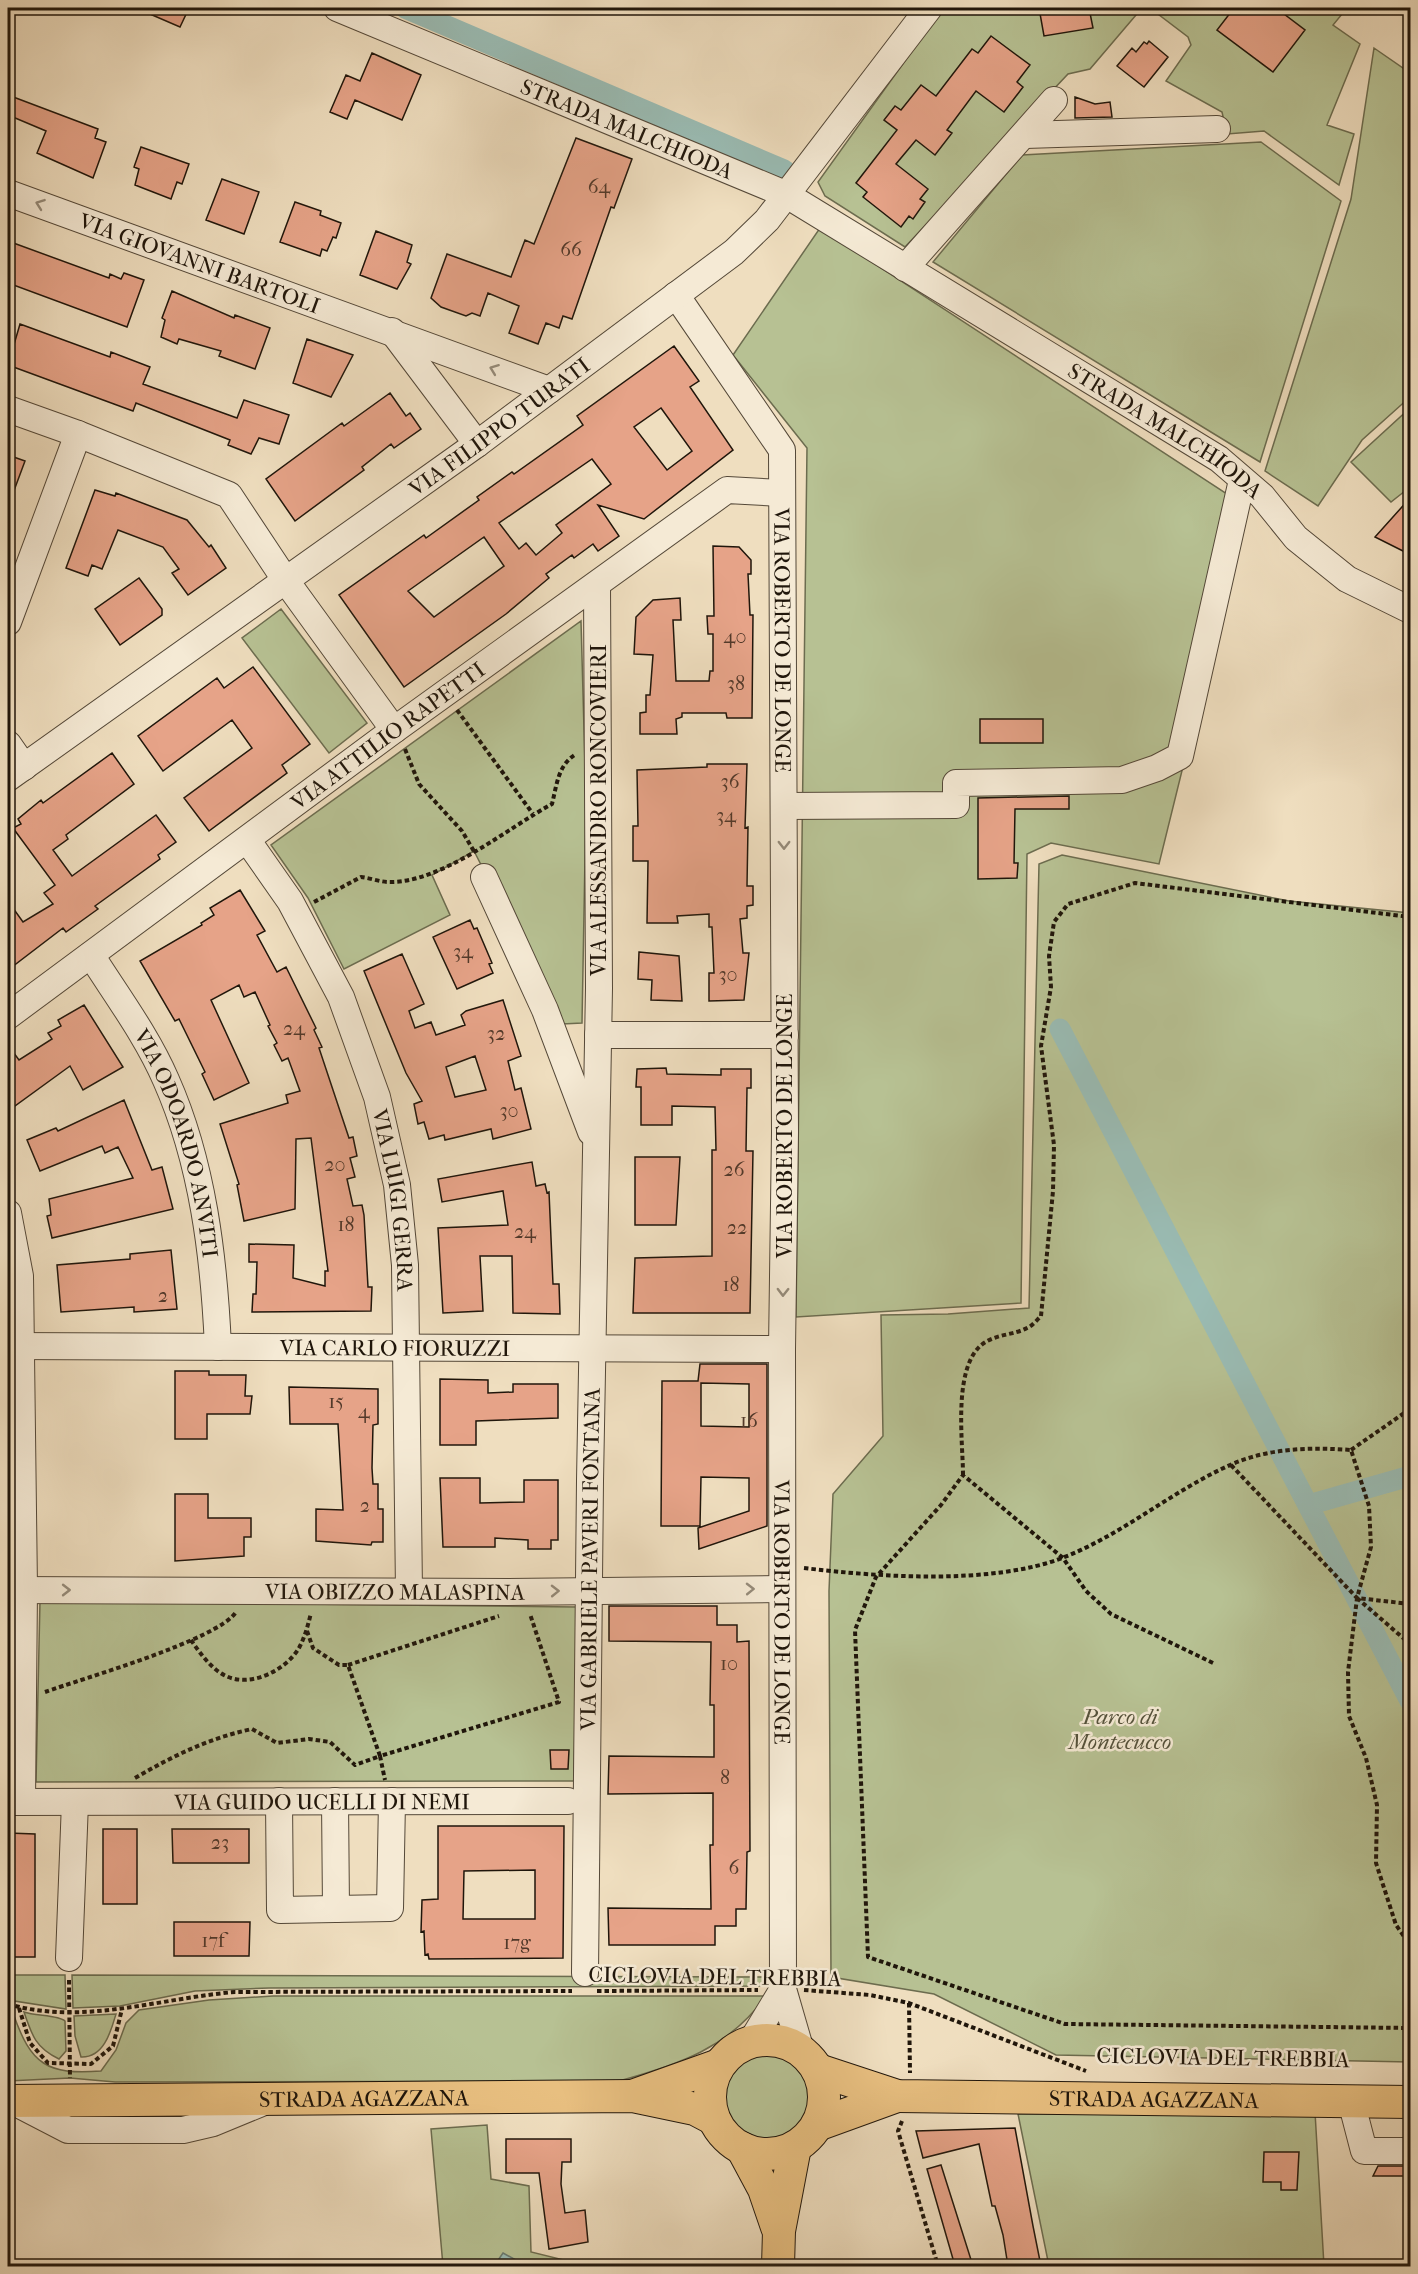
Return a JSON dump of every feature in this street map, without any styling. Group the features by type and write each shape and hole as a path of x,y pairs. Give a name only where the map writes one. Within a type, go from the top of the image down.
{"main road":[{"path":"809,2061 824,2088 824,2107 817,2125 808,2137 795,2147 778,2153 760,2154 730,2141 714,2119 710,2101 712,2082 719,2065 733,2051 751,2042 768,2040 786,2043 809,2061 904,2096"},
{"path":"633,2096 719,2065"},
{"name":"STRADA AGAZZANA","path":"10,2101 633,2096 694,2109 714,2119"},
{"path":"817,2125 904,2096"},
{"name":"STRADA AGAZZANA","path":"904,2096 1410,2102"},
{"path":"778,2266 779,2231 795,2147"},
{"path":"742,2148 764,2189 779,2231"}],"street":[{"name":"STRADA MALCHIODA","path":"337,8 785,194 1219,459 1262,496 1296,538 1347,579 1410,610"},
{"name":"VIA FILIPPO TURATI","path":"16,772 477,444 734,252 767,220 929,8"},
{"path":"905,268 1054,100"},
{"path":"1025,135 1217,129"},
{"name":"VIA GIOVANNI BARTOLI","path":"8,193 392,330 549,390"},
{"name":"VIA ROBERTO DE LONGE","path":"676,296 782,450 785,1035 782,1349 783,1989 809,2061"},
{"path":"392,330 477,444"},
{"path":"8,409 78,434 229,495 286,580 394,730"},
{"path":"8,622 78,434"},
{"path":"783,806 956,805 956,783 1122,780 1157,768 1180,756 1242,480"},
{"name":"VIA ATTILIO RAPETTI","path":"8,1016 248,841 394,730 727,490 782,493"},
{"name":"VIA ALESSANDRO RONCOVIERI","path":"597,585 598,1035"},
{"path":"8,744 16,772"},
{"name":"VIA LUIGI GERRA","path":"248,841 296,913 341,997 377,1097 397,1185 405,1265 409,1592"},
{"name":"VIA GABRIELE PAVERI FONTANA","path":"484,877 545,1010 596,1146"},
{"name":"VIA ODOARDO ANVITI","path":"91,956 136,1025 166,1080 186,1136 203,1204 216,1302 218,1347"},
{"path":"598,1035 785,1035"},
{"name":"VIA GABRIELE PAVERI FONTANA","path":"581,1985 590,1591 598,1035"},
{"path":"8,1213 20,1276 15,1346 15,1802"},
{"name":"VIA CARLO FIORUZZI","path":"15,1346 782,1349"},
{"name":"VIA OBIZZO MALASPINA","path":"16,1590 590,1591 783,1577"},
{"path":"279,1801 280,1910 390,1908 389,1791"},
{"name":"VIA GUIDO UCELLI DI NEMI","path":"15,1802 335,1801 389,1791 568,1801"},
{"path":"335,1801 336,1909"},
{"path":"69,1958 75,1802"},
{"path":"751,2042 783,1989"},
{"path":"1351,2101 1364,2151 1410,2151"}],"path":[{"path":"445,693 532,814"},
{"path":"394,730 409,755 419,784 462,831 474,851 484,877"},
{"path":"296,913 361,876 389,882 432,874 474,851 552,804 560,771 567,760 598,742"},
{"path":"1410,917 1135,883 1068,904 1054,922 1049,956 1051,987 1041,1046 1054,1145 1053,1191 1041,1316 1027,1328 1002,1335 983,1344 968,1361 962,1392 963,1475 941,1505 876,1577 855,1630 868,1957 1065,2024 1410,2028"},
{"path":"783,1577 876,1577 1019,1570 1063,1558 1231,1465 1269,1453 1308,1447 1351,1450 1410,1409"},
{"path":"1351,1450 1369,1506 1371,1546 1357,1598 1348,1672 1349,1716 1366,1758 1377,1805 1376,1863 1396,1925 1410,1945"},
{"path":"1231,1465 1357,1598 1410,1644"},
{"path":"963,1475 1063,1558 1086,1591 1111,1614 1213,1663"},
{"path":"38,1694 191,1640 220,1626 234,1616 247,1591"},
{"path":"191,1640 207,1662 227,1677 255,1680 277,1670 298,1650 307,1630 316,1591"},
{"path":"1357,1598 1410,1604"},
{"path":"129,1782 180,1752 232,1733 252,1729 277,1743 309,1739 330,1742 355,1765 559,1702 527,1607"},
{"path":"307,1630 313,1648 339,1665 348,1665 505,1614"},
{"path":"348,1665 380,1756 389,1791"},
{"path":"69,1958 70,2078"},
{"name":"CICLOVIA DEL TREBBIA","path":"8,2004 38,2011 69,2012 122,2009 194,1995 235,1992 581,1985 720,1992 783,1989 870,1995 909,2004 1069,2067 1091,2072"},
{"path":"909,2004 904,2096 898,2131 938,2266"},
{"path":"18,2007 30,2043 48,2063 70,2064 91,2064 113,2046 122,2009"}],"green space":[{"path":"943,8 1142,8 1090,69 1068,74 905,247 825,196 818,182"},
{"path":"1150,8 1347,8 1333,25 1360,44 1327,125 1354,134 1339,185 1264,131 1227,134 1222,112 1166,81 1191,45 1188,37"},
{"path":"1374,48 1410,73 1410,397 1362,440 1318,506 1265,471 1351,199"},
{"path":"1261,142 1341,201 1260,462 933,262 1022,155"},
{"path":"820,228 1247,507 1159,864 1051,843 1027,854 1021,1303 796,1317 807,448 733,355"},
{"path":"1410,408 1410,487 1391,502 1351,462"},
{"path":"281,609 367,723 329,753 242,638"},
{"path":"581,621 586,802 582,1023 562,1024 474,851 432,875 450,915 344,969 308,898 271,845"},
{"name":"Parco di Montecucco","path":"1062,855 1289,901 1410,913 1410,2062 1056,2055 934,1994 831,1977 829,1591 833,1494 883,1436 881,1315 948,1314 1029,1308 1039,864"},
{"path":"8,1402 10,1569 8,1569"},
{"path":"40,1601 577,1607 574,1781 36,1782"},
{"path":"8,1975 65,1975 66,2009 8,2000"},
{"path":"72,1975 764,1977 764,1986 269,1988 195,1991 120,2006 73,2008"},
{"path":"273,1996 766,1996 736,2029 719,2042 682,2061 619,2081 115,2082 70,2078 8,2081 8,2011 13,2013 27,2045 44,2063 67,2071 101,2071 116,2050 126,2023 139,2010 209,2000"},
{"path":"24,2012 65,2021 66,2051 59,2059 40,2046"},
{"path":"116,2014 109,2035 101,2048 89,2056 81,2057 75,2036 74,2016"},
{"path":"767,2052 784,2055 799,2065 809,2080 812,2097 809,2114 799,2129 784,2139 767,2142 750,2139 735,2129 725,2114 722,2097 725,2080 735,2065 750,2055"},
{"path":"1315,2112 1324,2266 1049,2266 1018,2114"},
{"path":"487,2125 491,2179 529,2186 531,2252 564,2260 565,2266 443,2266 431,2129"}],"water":[{"path":"503,2253 525,2265 494,2266"}],"building":[{"path":"136,8 189,8 180,27"},
{"path":"1039,8 1089,8 1093,28 1044,36"},
{"path":"1234,8 1276,8 1305,30 1273,72 1217,30"},
{"path":"991,36 1030,65 1017,82 1023,87 1004,112 976,91 947,130 952,133 935,155 916,140 896,164 928,189 920,199 925,202 913,219 909,216 901,227 863,197 867,192 856,183 897,130 884,120 895,106 901,110 921,85 936,96 972,49 978,53"},
{"path":"1149,41 1168,57 1144,87 1117,66 1132,48 1136,52 1144,42 1147,44"},
{"path":"372,53 421,75 402,120 355,100 347,119 330,112 346,75 360,81"},
{"path":"8,95 98,129 95,138 106,142 93,178 37,153 46,131 8,115"},
{"path":"1075,97 1095,104 1110,102 1112,117 1075,118"},
{"path":"576,138 632,159 614,208 611,207 572,319 563,316 559,328 546,323 538,344 509,333 519,306 488,293 480,316 472,313 466,316 441,307 431,298 447,254 511,277 525,240 534,244"},
{"path":"141,147 189,164 182,184 177,182 171,199 135,185 139,169 134,167"},
{"path":"222,179 259,192 244,234 206,220"},
{"path":"295,202 321,211 320,215 341,223 336,238 333,237 327,251 322,249 320,256 280,242"},
{"path":"376,231 412,245 407,262 411,264 397,289 360,275"},
{"path":"8,241 109,278 110,274 121,279 124,273 144,280 127,327 8,283"},
{"path":"172,291 234,318 235,315 270,328 255,369 219,356 221,351 179,339 177,344 161,337 165,320 162,318"},
{"path":"20,324 110,357 111,352 150,367 143,384 237,418 244,400 289,415 279,444 259,438 251,454 228,445 230,440 136,403 133,411 8,365"},
{"path":"307,339 353,355 331,397 293,383"},
{"path":"674,346 699,381 690,387 733,450 644,519 598,505 619,536 598,551 593,544 574,558 572,555 546,574 549,578 506,614 404,687 339,595 424,535 426,538 479,500 477,497 583,425 577,416","holes":["661,408 692,451 667,470 634,427","592,459 611,484 556,525 562,533 536,555 526,543 519,549 499,523","484,537 504,566 434,617 408,591"]},
{"path":"390,393 406,416 410,413 421,429 394,448 391,444 362,467 364,470 295,521 266,479 342,423 344,426"},
{"path":"8,455 25,461 9,504 8,504"},
{"path":"95,490 115,496 116,493 187,520 209,547 211,545 226,568 188,595 172,573 179,569 163,547 118,530 102,569 92,565 88,576 66,568"},
{"path":"1410,498 1410,543 1403,551 1375,537"},
{"path":"713,546 739,547 751,560 751,574 748,574 750,615 753,615 752,718 727,718 726,713 682,713 682,717 676,719 677,734 640,734 640,713 646,712 646,695 650,695 653,655 634,654 636,617 653,600 680,598 681,620 673,620 676,681 709,681 710,671 713,671 713,634 708,634 707,616 714,616"},
{"path":"139,578 162,609 162,615 120,645 95,609"},
{"path":"253,667 310,744 282,765 287,773 209,831 184,798 252,748 232,720 163,771 138,736 217,678 224,688"},
{"path":"980,719 1043,719 1043,743 980,743"},
{"path":"112,753 134,784 66,835 68,839 53,850 72,876 156,815 176,842 158,855 160,859 95,906 98,909 66,932 63,928 8,970 8,901 23,922 53,904 44,893 55,885 13,828 21,824 18,819 41,800 43,803"},
{"path":"707,764 747,764 745,828 748,827 747,886 753,886 753,905 747,906 747,918 740,919 743,953 749,953 744,1000 709,1001 709,973 714,973 712,927 709,927 709,914 677,916 678,923 647,923 648,861 633,861 633,826 638,826 637,770 707,767"},
{"path":"1069,796 1069,809 1015,809 1014,863 1018,863 1017,878 978,879 978,798"},
{"path":"240,890 265,931 257,935 277,972 286,967 316,1028 314,1030 322,1047 319,1048 349,1138 353,1137 357,1156 350,1158 355,1177 347,1179 353,1206 362,1205 364,1215 368,1287 372,1287 371,1311 252,1312 253,1294 256,1294 257,1262 249,1262 249,1244 294,1245 293,1278 325,1286 325,1271 328,1271 311,1138 296,1139 295,1209 244,1221 237,1185 239,1184 220,1124 288,1103 286,1095 300,1091 288,1058 282,1061 274,1045 277,1043 255,992 244,997 239,985 211,1000 249,1083 214,1100 202,1074 205,1072 179,1019 175,1021 140,961 202,925 201,923 214,915 210,908"},
{"path":"470,920 474,929 477,928 492,963 489,964 493,973 457,989 433,937"},
{"path":"639,952 679,956 682,1001 651,1000 652,980 638,979"},
{"path":"402,954 424,1004 409,1011 415,1028 431,1022 436,1035 465,1025 461,1015 466,1011 503,1000 521,1056 508,1061 515,1090 521,1088 531,1129 493,1139 491,1129 445,1140 444,1135 429,1139 424,1122 418,1124 414,1104 422,1101 406,1073 364,971","holes":["475,1056 486,1090 455,1097 446,1067"]},
{"path":"84,1005 123,1067 83,1090 70,1066 8,1111 8,1045 19,1060 52,1039 48,1033 61,1026 58,1020"},
{"path":"666,1068 667,1074 721,1075 721,1069 751,1069 751,1088 747,1088 746,1151 753,1151 750,1313 633,1313 635,1258 712,1256 712,1150 716,1150 715,1107 672,1106 672,1125 641,1125 641,1087 636,1087 637,1069"},
{"path":"124,1100 152,1170 162,1167 173,1209 52,1238 47,1216 51,1215 49,1199 133,1178 118,1147 105,1153 102,1146 40,1171 27,1140 56,1128 58,1131"},
{"path":"635,1157 680,1157 676,1225 635,1225"},
{"path":"532,1162 536,1186 545,1184 547,1193 549,1192 553,1284 559,1284 560,1314 513,1313 512,1256 480,1256 483,1311 443,1313 438,1228 508,1225 503,1191 442,1202 438,1179"},
{"path":"171,1250 177,1309 134,1312 134,1307 61,1312 57,1265 130,1259 130,1254"},
{"path":"700,1364 767,1364 767,1526 699,1549 698,1528 749,1511 749,1478 701,1477 700,1526 661,1526 662,1381 698,1381","holes":["701,1383 749,1384 749,1427 701,1426"]},
{"path":"175,1371 209,1371 209,1375 246,1375 245,1396 252,1396 250,1414 207,1414 207,1439 175,1439"},
{"path":"440,1379 488,1380 488,1393 513,1392 513,1384 558,1384 558,1418 476,1421 476,1445 440,1445"},
{"path":"289,1387 378,1389 378,1424 373,1425 372,1468 373,1484 378,1484 378,1509 383,1509 383,1542 372,1542 371,1545 316,1541 316,1509 343,1510 338,1424 290,1424"},
{"path":"440,1478 480,1478 480,1503 524,1502 524,1480 558,1480 558,1540 551,1540 551,1549 528,1549 528,1540 495,1538 495,1547 443,1547"},
{"path":"175,1494 208,1494 208,1518 251,1518 251,1537 244,1537 244,1556 175,1561"},
{"path":"609,1606 717,1606 717,1625 737,1625 737,1642 749,1641 750,1851 747,1852 746,1909 736,1909 736,1926 715,1926 715,1945 609,1945 608,1908 711,1909 710,1845 713,1845 713,1793 608,1794 609,1756 714,1757 714,1705 710,1705 711,1642 609,1641"},
{"path":"550,1750 569,1750 568,1769 551,1769"},
{"path":"438,1826 564,1826 563,1958 429,1959 428,1954 425,1955 424,1931 421,1932 422,1900 438,1899","holes":["535,1870 535,1919 463,1919 464,1871"]},
{"path":"103,1829 137,1829 137,1904 103,1904"},
{"path":"172,1829 249,1829 249,1863 173,1863"},
{"path":"8,1833 35,1834 35,1957 8,1957"},
{"path":"174,1922 250,1922 249,1956 174,1956"},
{"path":"1015,2128 1041,2266 1008,2266 1003,2235 995,2206 992,2206 979,2144 923,2158 916,2131"},
{"path":"506,2139 571,2139 571,2162 562,2162 561,2184 565,2213 585,2210 588,2242 549,2249 539,2173 506,2173"},
{"path":"1264,2152 1299,2152 1297,2190 1281,2190 1281,2182 1263,2182"},
{"path":"941,2165 973,2266 955,2266 927,2169"},
{"path":"1378,2166 1410,2166 1410,2176 1373,2176"}],"waterway":[{"path":"405,8 784,170"},
{"path":"1060,1029 1410,1701"},
{"path":"1308,1505 1410,1476"}]}
